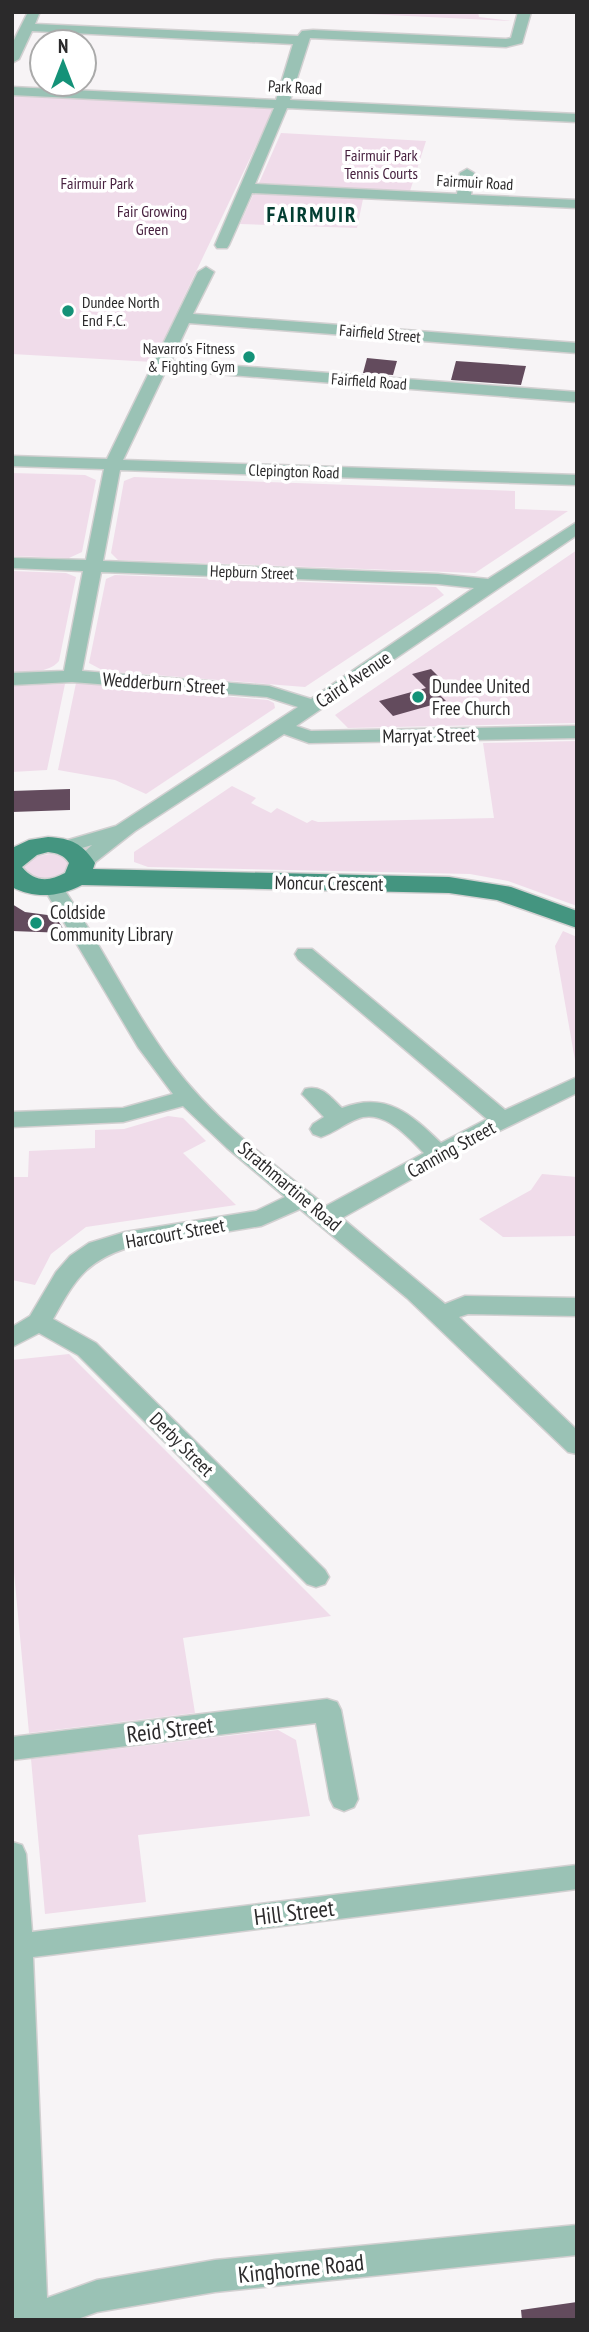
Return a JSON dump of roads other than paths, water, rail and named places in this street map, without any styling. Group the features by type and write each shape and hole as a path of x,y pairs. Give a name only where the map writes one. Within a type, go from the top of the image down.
{"main road":[{"path":"16,862 29,886 69,868"},
{"path":"16,862 69,868"},
{"name":"Moncur Crescent","path":"69,868 449,885 502,893 577,920"}],"street":[{"path":"12,59 34,12"},
{"path":"222,245 282,104 301,40 307,34 514,42 525,12"},
{"path":"26,27 301,40"},
{"name":"Park Road","path":"12,92 577,118"},
{"path":"463,199 467,173"},
{"name":"Fairmuir Road","path":"245,188 577,204"},
{"path":"72,676 113,464 206,272"},
{"name":"Fairfield Street","path":"184,318 577,348"},
{"name":"Fairfield Road","path":"162,365 577,397"},
{"name":"Clepington Road","path":"12,461 577,480"},
{"name":"Caird Avenue","path":"69,868 283,727 577,527"},
{"name":"Hepburn Street","path":"12,563 438,579 492,585"},
{"name":"Wedderburn Street","path":"12,679 72,676 269,692 314,706"},
{"name":"Marryat Street","path":"283,727 309,737 577,732"},
{"name":"Strathmartine Road","path":"69,868 163,1068 188,1097 302,1199 326,1216 442,1315 577,1445"},
{"path":"305,954 503,1120"},
{"name":"Canning Street","path":"326,1216 503,1120 577,1084"},
{"path":"313,1094 330,1124 358,1109 382,1110 397,1117 440,1155"},
{"path":"12,1120 123,1115 188,1097"},
{"name":"Harcourt Street","path":"39,1322 64,1278 78,1262 97,1250 125,1240 261,1218 302,1199"},
{"path":"442,1315 465,1305 577,1307"},
{"path":"12,1338 39,1322"},
{"name":"Derby Street","path":"39,1322 87,1349 316,1577"},
{"name":"Reid Street","path":"12,1749 327,1710 344,1799"},
{"path":"12,1854 31,2320"},
{"name":"Hill Street","path":"16,1947 577,1877"},
{"name":"Kinghorne Road","path":"31,2320 97,2296 215,2276 577,2240"}],"place":[{"name":"Dundee North End F.C.","path":"68,311"},
{"name":"Navarro's Fitness & Fighting Gym","path":"249,357"},
{"name":"Dundee United Free Church","path":"418,697"},
{"name":"Coldside Community Library","path":"36,923"}],"district":[{"name":"FAIRMUIR","path":"312,214"}],"park label":[{"name":"Fairmuir Park Tennis Courts","path":"381,164"},
{"name":"Fairmuir Park","path":"97,183"},
{"name":"Fair Growing Green","path":"152,220"}]}
